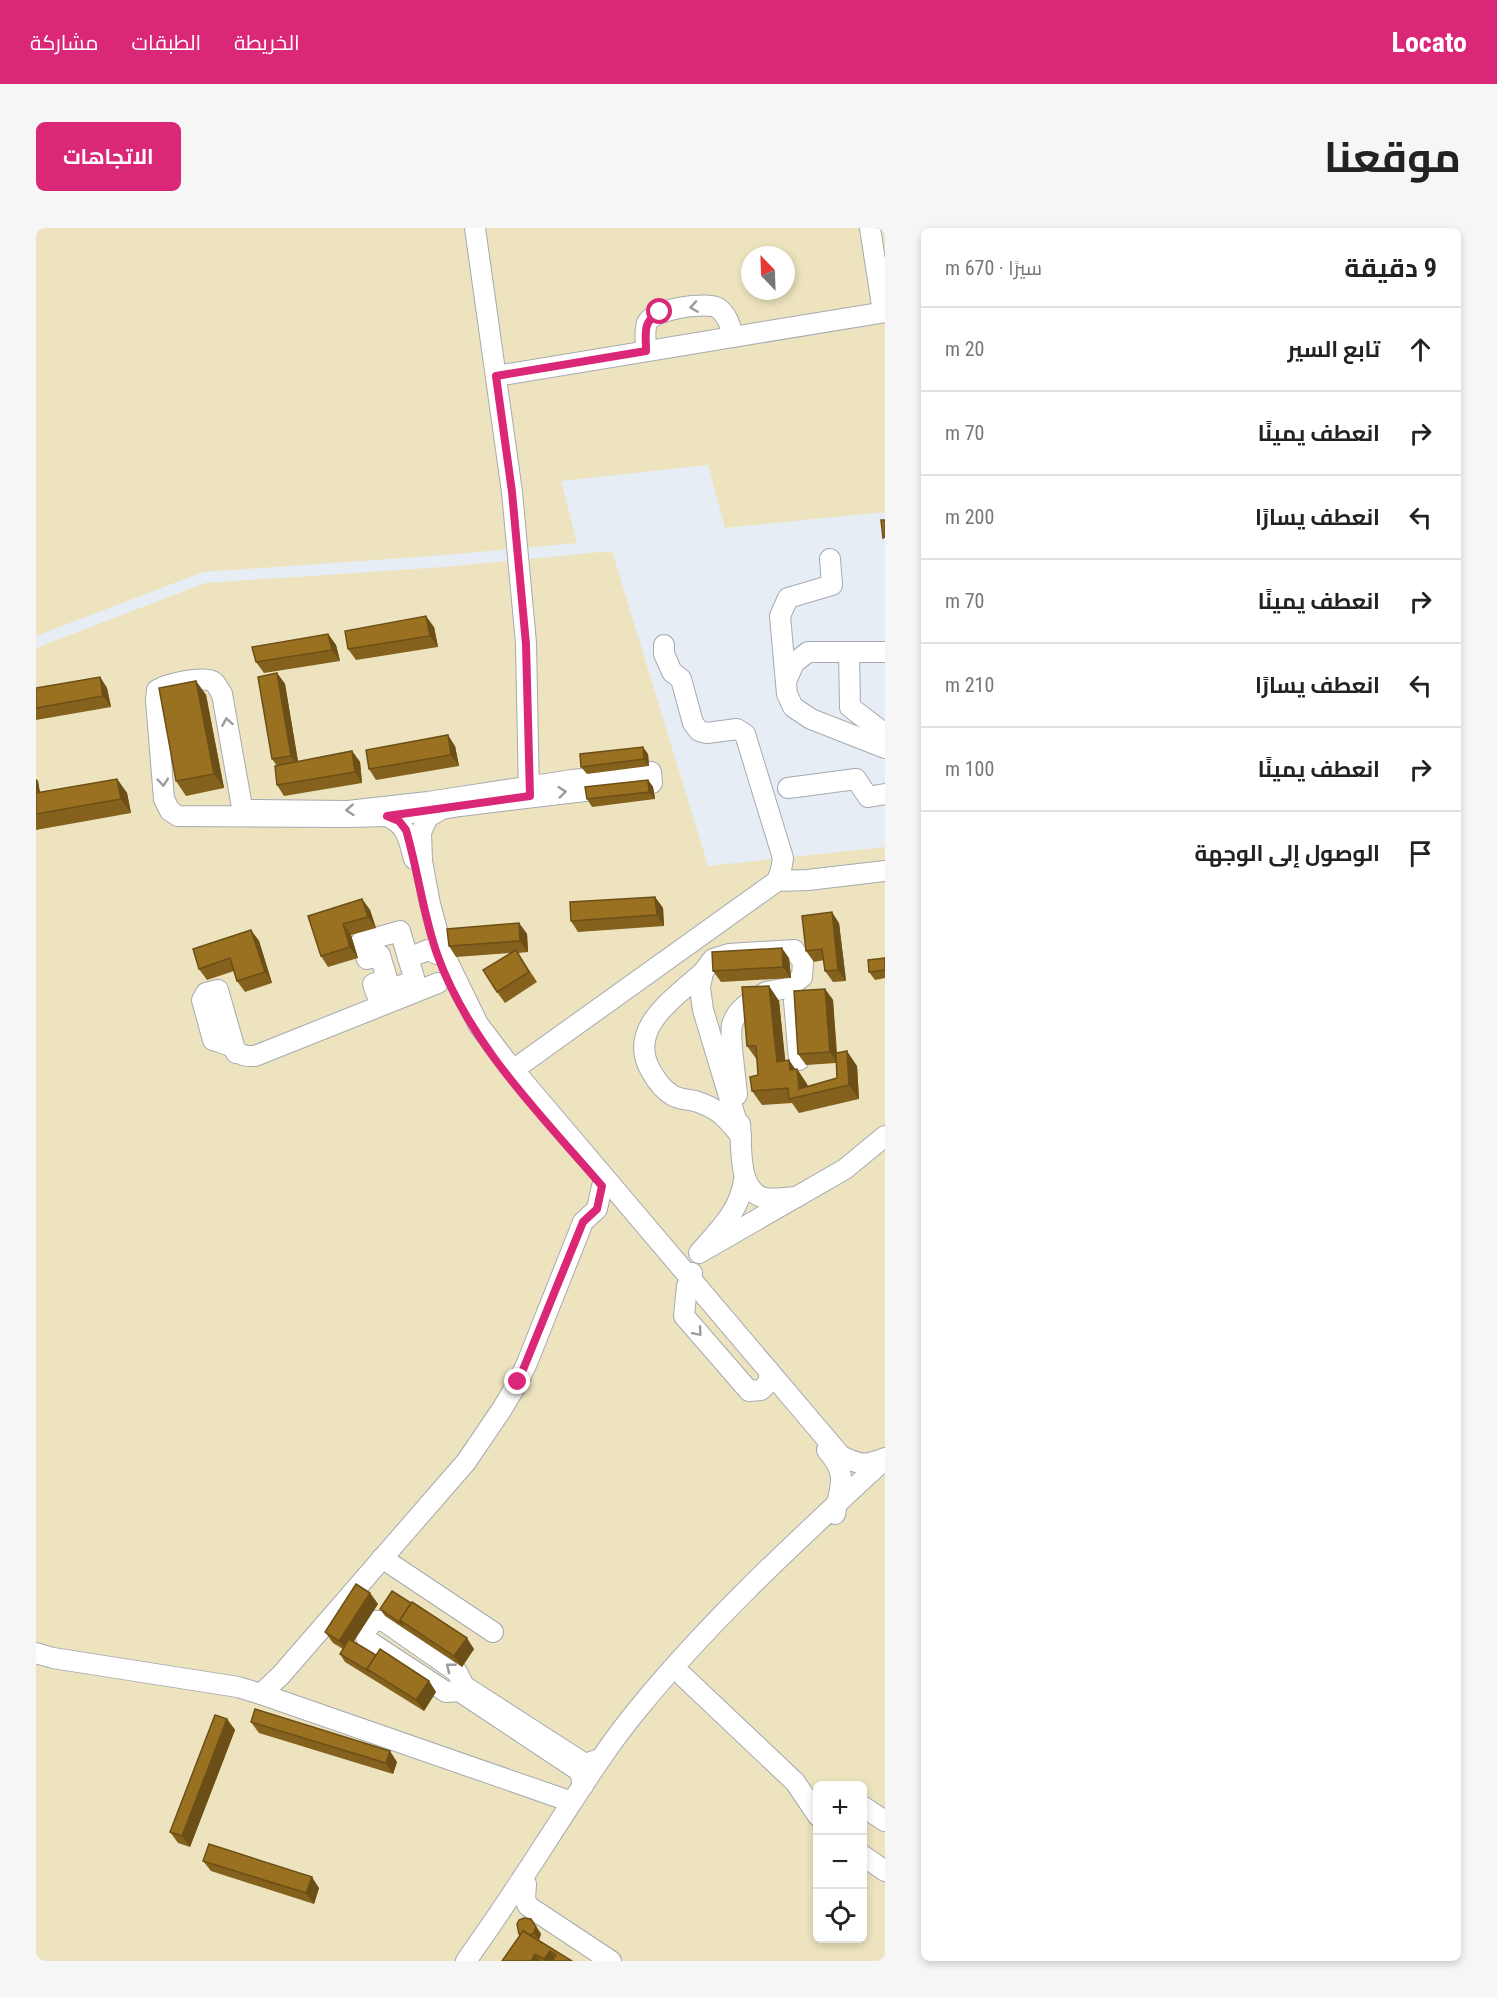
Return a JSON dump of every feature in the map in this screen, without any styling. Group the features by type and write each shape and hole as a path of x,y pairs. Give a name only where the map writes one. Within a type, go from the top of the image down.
{"lane":[{"path":"475,228 512,492 525,632 529,792"},
{"path":"496,376 884,312 870,228"},
{"path":"646,351 646,323 660,312 706,305 715,306 725,314 733,337"},
{"path":"830,559 832,585 788,598 780,616 787,694 793,707 811,719 885,748"},
{"path":"664,645 664,654 672,672 681,679 693,723 699,730 707,733 737,729 745,734 783,858 777,881"},
{"path":"787,679 794,663 808,652 885,652"},
{"path":"849,652 850,707 885,734"},
{"path":"529,792 348,811 248,810 242,807 222,694 215,683 206,679 165,685 157,690 164,800 170,811 178,816 387,816 442,809 529,792 572,780 651,772 652,783 529,792"},
{"path":"788,788 856,779 868,796 885,794"},
{"path":"442,809 428,817 421,832 422,861 430,904 443,952 478,1024 513,1070 663,1247 689,1283"},
{"path":"387,816 399,821 406,830 433,948 446,981 472,1028 531,1103 689,1283 837,1462 842,1473 842,1488 836,1509"},
{"path":"513,1070 777,881 885,872"},
{"path":"408,958 433,948"},
{"path":"741,1136 720,1111 698,1102 673,1096 658,1083 643,1053 645,1035 654,1016 703,972 714,959 729,954 794,950 803,962 802,976 794,1001 799,1060"},
{"path":"703,972 700,988 703,1010 741,1136"},
{"path":"689,1283 694,1261 699,1252 731,1216 742,1193 744,1180 732,1025 738,1013 748,1002 766,992 788,988 802,976"},
{"path":"236,1053 246,1057 255,1056 446,981"},
{"path":"766,992 794,1001"},
{"path":"663,1247 685,1254 699,1252 845,1169 885,1136"},
{"path":"744,1180 753,1193 766,1199 797,1197"},
{"path":"261,1694 466,1462 518,1382 583,1222 597,1209 602,1186"},
{"path":"769,1377 841,1456 859,1464 885,1459"},
{"path":"474,1961 605,1762 642,1713 780,1564 885,1459"},
{"path":"466,1961 511,1897 600,1759 638,1709 677,1664 776,1560 885,1468"},
{"path":"382,1558 493,1632"},
{"path":"577,1794 582,1776 578,1770 459,1691 446,1692 367,1640 365,1632 373,1621 384,1621 457,1672 464,1686 585,1764 600,1759"},
{"path":"36,1653 53,1658 238,1687 577,1794"},
{"path":"679,1674 795,1782 813,1809"},
{"path":"795,1782 813,1787"},
{"path":"867,1809 885,1821"},
{"path":"867,1858 885,1871"},
{"path":"526,1884 525,1899 528,1906 611,1961"},
{"path":"506,1914 516,1909 527,1911 601,1961"}],"sand":[{"path":"36,228 885,228 885,512 725,528 708,465 561,481 577,543 203,572 36,636"},
{"path":"612,551 708,866 885,847 885,1961 36,1961 36,648 205,583 444,567"}],"building":[{"path":"881,520 885,520 885,537 883,538"},
{"path":"426,616 430,636 348,649 345,631"},
{"path":"328,634 332,650 256,662 252,647"},
{"path":"277,673 291,756 272,759 258,677"},
{"path":"100,677 103,696 36,708 36,688"},
{"path":"196,681 214,774 176,781 159,688"},
{"path":"448,735 451,755 369,769 366,750"},
{"path":"643,747 644,759 581,767 580,754"},
{"path":"352,751 355,772 277,785 275,766"},
{"path":"117,779 121,799 36,814 36,793"},
{"path":"648,780 649,792 587,799 585,787"},
{"path":"655,897 657,915 571,921 570,902"},
{"path":"362,899 368,917 343,924 350,947 321,956 308,916"},
{"path":"832,912 838,970 825,971 822,949 806,951 802,916"},
{"path":"519,923 520,941 449,946 447,929"},
{"path":"251,930 265,972 237,981 230,958 199,969 193,949"},
{"path":"782,948 783,967 713,971 712,952"},
{"path":"516,950 529,972 497,992 483,970"},
{"path":"885,958 885,970 869,972 868,960"},
{"path":"769,986 777,1062 789,1060 790,1070 797,1069 799,1089 837,1078 836,1053 847,1051 849,1085 789,1099 788,1088 752,1091 750,1077 758,1075 756,1046 747,1046 742,987"},
{"path":"825,989 830,1052 798,1054 794,991"},
{"path":"356,1584 370,1593 339,1641 325,1632"},
{"path":"392,1591 411,1603 400,1620 402,1624 380,1609"},
{"path":"412,1602 467,1638 454,1656 400,1620"},
{"path":"349,1639 376,1655 367,1669 370,1672 340,1654"},
{"path":"380,1649 429,1681 416,1700 367,1669"},
{"path":"255,1709 390,1751 386,1763 251,1722"},
{"path":"215,1715 227,1719 182,1836 170,1832"},
{"path":"209,1844 312,1877 306,1893 203,1861"},
{"path":"524,1918 531,1919 536,1927 534,1933 530,1935 523,1931 521,1935 519,1934 517,1924"},
{"path":"523,1931 572,1961 552,1961 556,1955 550,1951 544,1959 535,1954 531,1961 502,1961"}],"route":[{"path":"518,1382 583,1222 597,1209 602,1186 531,1103 472,1028 437,954 416,862 406,830 399,821 387,816 530,796 526,644 512,492 496,376 646,351 646,323 660,312"}]}
